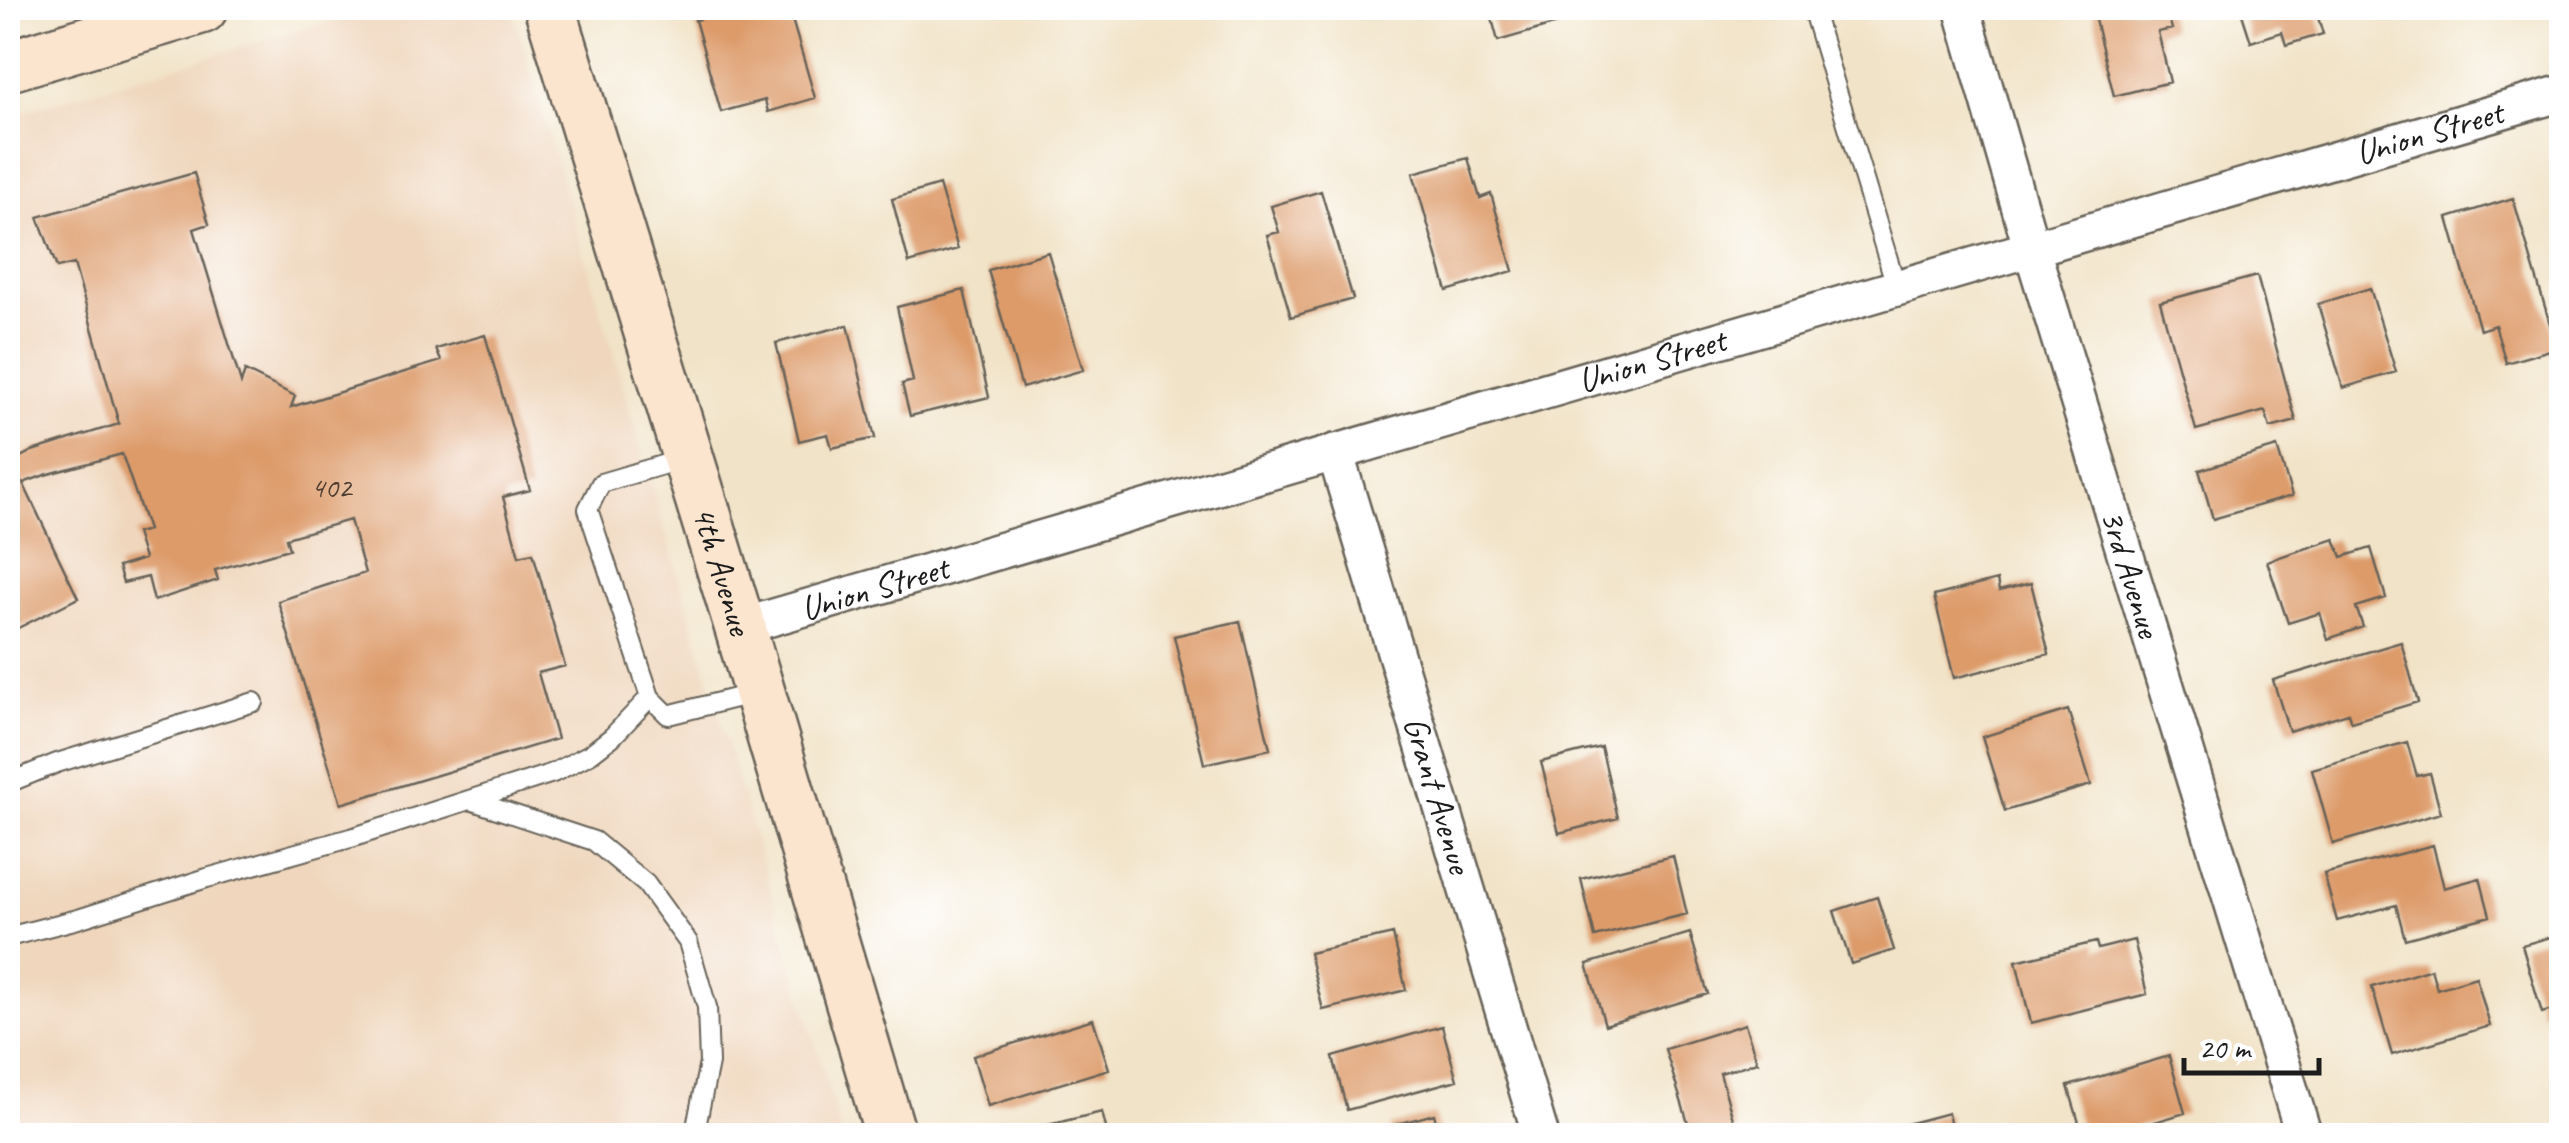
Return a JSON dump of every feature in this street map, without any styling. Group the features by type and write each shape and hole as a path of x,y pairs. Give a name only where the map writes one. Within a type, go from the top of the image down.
{"street":[{"path":"8,66 202,8"},
{"name":"4th Avenue","path":"550,8 891,1136"},
{"name":"3rd Avenue","path":"1962,8 2032,250 2304,1136"},
{"name":"Union Street","path":"740,627 2562,93"},
{"name":"Grant Avenue","path":"1336,452 1541,1136"}],"lane":[{"path":"1812,8 1897,289"},
{"path":"688,457 601,483 588,509 650,697 668,714 759,692"},
{"path":"8,937 354,837 553,772 590,754 612,737 650,697"},
{"path":"8,783 57,763 254,702"},
{"path":"470,800 594,842 646,884 688,942 706,1006 709,1062 691,1136"}],"shaded area":[{"path":"373,8 512,8 842,1135 8,1136 8,116"}],"building":[{"path":"740,8 768,8 772,21 791,16 815,98 768,112 765,100 721,112 695,20"},
{"path":"1489,8 1609,8 1609,9 1498,41"},
{"path":"2092,8 2166,8 2172,29 2158,32 2170,82 2114,96"},
{"path":"2240,8 2315,8 2323,34 2286,45 2282,32 2251,42"},
{"path":"1468,158 1480,198 1491,194 1513,271 1447,291 1413,173"},
{"path":"194,173 209,224 194,229 241,383 245,371 295,396 291,407 441,361 436,349 485,335 530,490 503,497 519,556 533,553 565,666 538,673 557,739 341,804 278,601 365,573 350,520 286,538 289,549 215,570 218,580 154,601 148,577 123,583 118,567 144,559 136,533 148,530 122,454 23,483 78,598 8,633 8,450 13,461 32,451 119,424 74,264 57,268 38,217"},
{"path":"939,185 958,249 909,263 892,199"},
{"path":"1321,191 1353,299 1291,317 1267,235 1279,232 1271,206"},
{"path":"2513,198 2557,348 2506,363 2495,325 2480,330 2448,218"},
{"path":"1048,252 1083,370 1022,388 988,270"},
{"path":"2257,276 2296,421 2270,428 2265,411 2196,430 2160,302"},
{"path":"2370,288 2396,372 2343,388 2318,304"},
{"path":"964,290 989,397 910,416 902,384 913,381 897,307"},
{"path":"848,325 875,438 832,448 828,434 799,441 776,343"},
{"path":"2277,447 2292,496 2213,519 2199,470"},
{"path":"2335,539 2342,557 2371,548 2386,598 2356,607 2363,627 2328,639 2320,613 2288,623 2267,561"},
{"path":"1997,580 1999,591 2031,583 2049,654 1954,678 1934,596"},
{"path":"1240,621 1270,749 1204,764 1174,636"},
{"path":"2401,642 2418,702 2351,722 2348,713 2289,731 2273,680"},
{"path":"2068,710 2091,785 2005,811 1982,737"},
{"path":"2407,742 2417,776 2430,773 2441,813 2333,844 2312,769"},
{"path":"1601,747 1618,818 1559,833 1541,762"},
{"path":"2433,845 2444,888 2480,878 2490,916 2405,939 2396,905 2337,921 2324,874"},
{"path":"1673,856 1687,914 1595,937 1581,879"},
{"path":"1877,897 1894,950 1851,964 1834,911"},
{"path":"1690,933 1708,994 1605,1025 1587,964"},
{"path":"1393,934 1406,990 1323,1010 1309,953"},
{"path":"2562,934 2562,1007 2542,1013 2522,945"},
{"path":"2134,940 2147,994 2031,1023 2016,961 2096,942 2098,949"},
{"path":"2431,969 2437,989 2476,977 2490,1026 2392,1055 2372,987"},
{"path":"1093,1019 1109,1069 988,1106 973,1056"},
{"path":"1745,1024 1757,1062 1720,1073 1736,1130 1719,1136 1692,1136 1665,1049"},
{"path":"1442,1026 1457,1080 1347,1110 1333,1057"},
{"path":"2169,1056 2185,1113 2108,1136 2083,1136 2068,1086"},
{"path":"1102,1112 1108,1136 1010,1136 1010,1134"},
{"path":"1948,1113 1953,1136 1910,1136 1907,1124"},
{"path":"1434,1114 1440,1136 1393,1136 1390,1126"}]}
